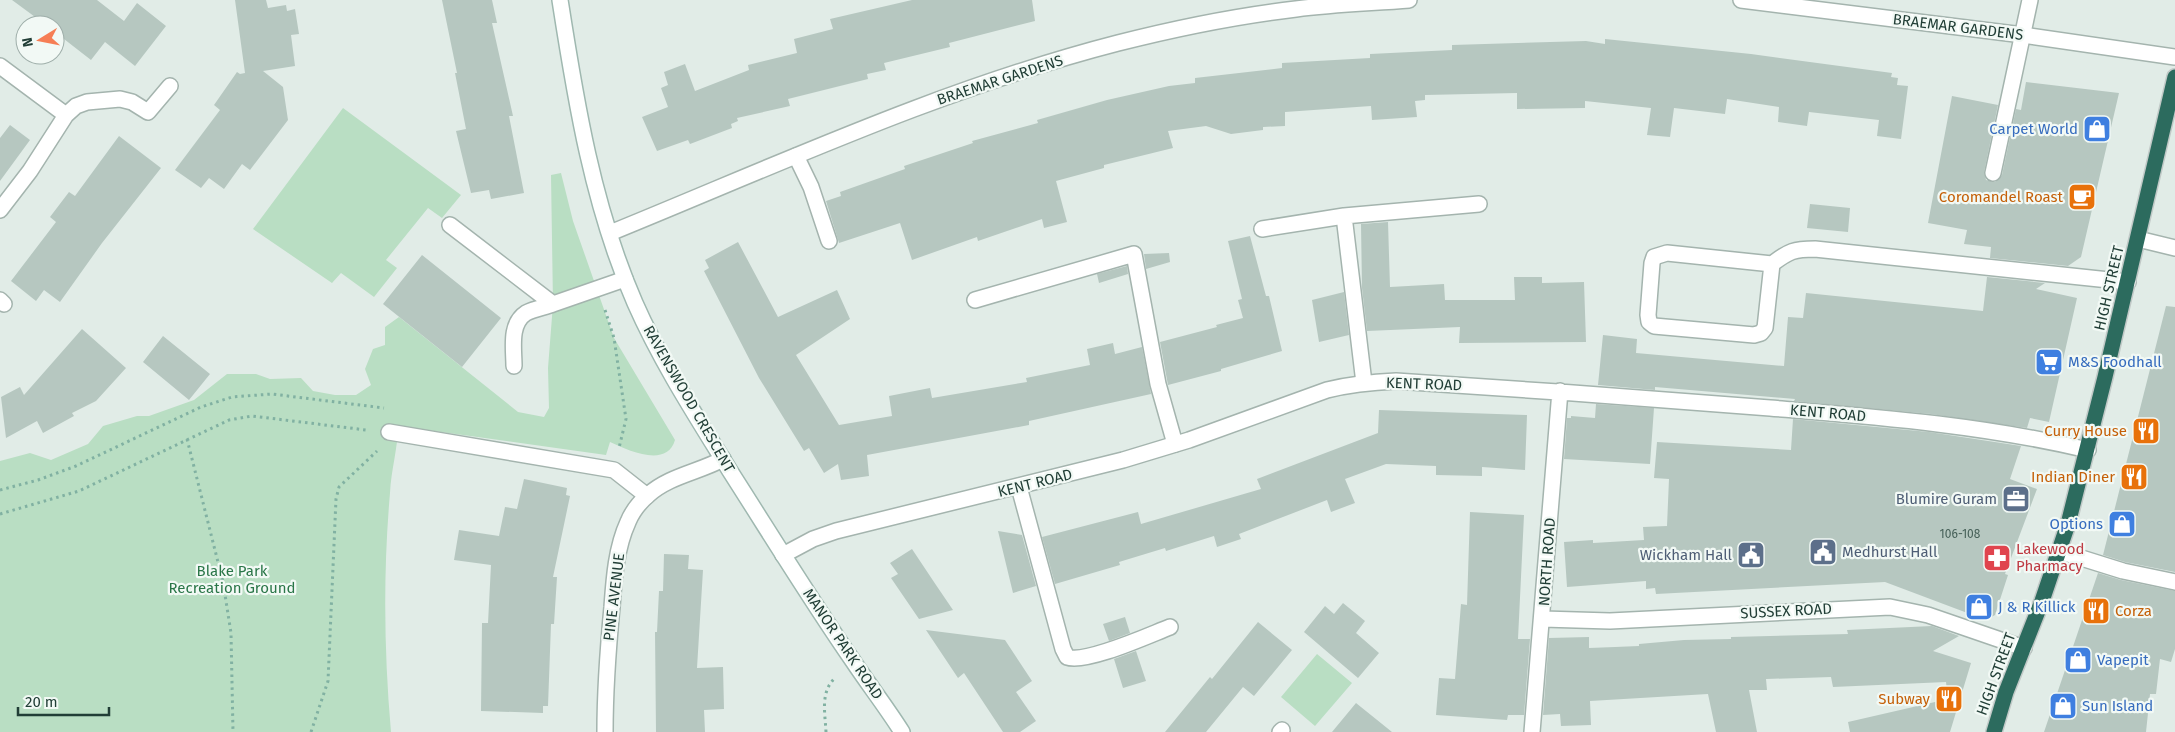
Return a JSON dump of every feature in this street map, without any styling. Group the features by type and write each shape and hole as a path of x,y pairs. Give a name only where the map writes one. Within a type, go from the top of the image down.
{"highway":[{"name":"HIGH STREET","path":"1994,732 2006,692 2059,550 2088,450 2175,77"}],"street":[{"name":"RAVENSWOOD CRESCENT","path":"560,0 586,144 610,233 625,279 662,358 783,555"},
{"name":"BRAEMAR GARDENS","path":"610,233 796,156 954,94 1057,60 1116,44 1246,16 1298,9 1410,0"},
{"name":"BRAEMAR GARDENS","path":"1741,0 2023,35 2175,57"},
{"path":"1993,173 2030,0"},
{"path":"0,66 66,115"},
{"path":"0,210 30,171 66,115 76,106 87,102 120,99 132,102 148,112 170,86"},
{"path":"796,156 811,187 829,241"},
{"path":"1262,229 1344,216 1479,204"},
{"path":"1344,216 1364,383"},
{"path":"450,225 553,304"},
{"path":"2138,239 2175,248"},
{"path":"1772,264 1767,322 1761,333 1754,335 1654,326 1649,322 1652,263 1654,257 1659,254 1668,253 1772,264 1789,251 1815,248 2128,282"},
{"path":"975,300 1134,254 1158,384 1175,444"},
{"path":"514,366 514,330 518,321 526,313 625,279"},
{"name":"KENT ROAD","path":"783,555 813,539 836,531 1123,460 1175,444 1327,390 1364,383 1396,381 1560,391 1923,421 2007,433 2088,450"},
{"name":"NORTH ROAD","path":"1532,732 1543,619 1560,391"},
{"path":"389,432 614,470 646,496"},
{"name":"PINE AVENUE","path":"605,732 615,574 627,522 646,496 666,482 706,468 723,459"},
{"path":"1018,487 1058,631 1067,656 1073,659 1118,647 1170,627"},
{"path":"2059,550 2123,571 2175,582"},
{"name":"MANOR PARK ROAD","path":"783,555 852,661 902,732"},
{"name":"SUSSEX ROAD","path":"1543,619 1610,621 1890,607 1928,615 2024,648"}],"path":[{"path":"614,470 626,419 614,338 604,311 625,279"},
{"path":"0,490 38,480 76,466 201,407 232,397 272,394 394,410"},
{"path":"0,514 79,491 229,420 252,416 389,432"},
{"path":"187,439 226,599 232,642 232,732"},
{"path":"311,732 328,681 336,499 339,487 382,446"},
{"path":"826,732 825,696 828,684 852,661"}],"green space":[{"path":"343,108 461,195 442,218 428,208 386,260 397,268 374,297 341,273 332,283 253,229"},
{"name":"Blake Park Recreation Ground","path":"561,173 573,221 614,338 675,440 671,448 664,453 656,455 637,453 610,442 606,455 398,426 391,484 385,583 387,672 391,732 0,732 0,461 30,453 51,460 88,444 103,426 137,416 149,416 194,400 227,374 256,374 270,379 301,378 313,391 335,395 356,395 371,385 365,369 373,349 385,345 385,327 399,317 518,412 544,417 549,408 548,368 553,304 551,175"},
{"path":"1317,654 1352,683 1315,726 1281,697"}],"building":[{"path":"12,0 97,0 124,21 137,3 166,26 135,66 105,42 91,60 65,40 65,15 32,15"},
{"path":"235,0 266,0 268,8 286,5 287,11 295,9 299,34 291,35 295,66 263,71 283,87 288,120 250,170 242,164 224,189 209,178 201,188 175,170 220,110 214,105 237,72 240,74 245,73"},
{"path":"442,0 492,0 497,23 492,23 513,116 509,116 524,193 491,199 489,190 471,193 456,131 466,129"},
{"path":"912,0 1032,0 1035,21 949,43 950,47 884,63 886,70 867,74 868,79 788,99 790,106 737,118 738,121 731,124 732,128 690,144 688,140 657,151 642,117 668,107 661,88 668,85 664,72 685,64 695,91 749,70 748,65 797,53 794,39 833,29 830,19"},
{"path":"1605,39 1751,54 1892,73 1891,77 1898,78 1897,85 1908,86 1901,139 1877,136 1879,120 1809,112 1807,126 1778,122 1779,107 1727,99 1725,114 1674,108 1670,137 1647,135 1651,108 1585,101 1585,108 1517,109 1517,93 1425,95 1425,100 1415,101 1417,117 1372,120 1371,106 1285,112 1285,126 1263,127 1263,130 1231,134 1206,126 1168,131 1173,148 1104,165 1104,168 1056,181 1067,222 1044,228 1042,219 978,241 977,237 912,260 900,223 839,243 826,201 841,196 840,192 905,169 904,166 973,143 972,141 1038,123 1037,120 1107,100 1169,86 1195,83 1195,78 1282,68 1282,63 1370,58 1370,54 1452,50 1452,45 1586,41 1605,44"},
{"path":"2026,82 2119,93 2081,257 2068,266 1990,258 1991,247 1964,244 1967,230 1928,223 1952,96 1998,105 1984,172 1986,180 1995,182 2002,175 2016,109 2021,110"},
{"path":"10,125 30,140 0,181 0,138"},
{"path":"119,136 161,168 102,243 60,302 44,290 36,301 11,281 56,222 50,217 69,192 75,196"},
{"path":"1810,204 1850,208 1848,232 1807,228"},
{"path":"1388,222 1390,287 1444,284 1445,300 1515,300 1514,277 1542,277 1542,283 1584,282 1586,342 1459,343 1460,327 1367,331 1362,288 1361,224"},
{"path":"1250,236 1266,296 1269,296 1282,351 1221,369 1221,371 1168,385 1160,342 1243,318 1238,300 1242,299 1228,241"},
{"path":"738,242 778,317 837,290 850,319 796,355 839,425 892,416 889,396 930,388 932,398 1027,382 1026,378 1090,365 1087,349 1113,343 1115,354 1142,347 1151,394 1029,421 1029,425 867,455 869,476 841,480 838,464 824,473 809,448 804,451 759,378 704,271 709,268 705,260"},
{"path":"1169,253 1170,262 1146,269 1144,254"},
{"path":"422,255 501,318 462,367 383,304"},
{"path":"1127,266 1128,274 1099,283 1097,274"},
{"path":"1987,277 2045,283 2036,289 2077,298 2049,422 2030,418 2027,428 1931,414 1794,401 1795,399 1655,387 1655,390 1598,385 1603,335 1637,339 1636,353 1784,366 1788,317 1803,318 1806,293 1983,311"},
{"path":"1344,292 1349,335 1319,342 1312,300"},
{"path":"2166,306 2175,307 2175,572 2125,562 2103,555"},
{"path":"82,329 126,368 96,401 72,413 74,416 43,433 37,421 6,438 1,397 20,387 24,395"},
{"path":"163,336 210,374 189,400 143,362"},
{"path":"1596,404 1654,408 1650,464 1564,459 1567,418 1571,418 1571,416 1595,418"},
{"path":"1379,410 1527,415 1525,470 1482,467 1482,476 1436,475 1436,466 1386,464 1345,479 1355,503 1331,512 1327,500 1239,534 1241,539 1217,547 1214,536 1166,551 1165,548 1119,562 1120,565 1055,584 1042,537 1138,512 1141,524 1261,489 1257,479 1378,433"},
{"path":"1793,419 1929,432 2021,446 2010,479 2037,489 2005,574 2008,575 1995,615 1986,620 1885,582 1656,594 1655,588 1646,589 1646,581 1567,587 1564,542 1593,540 1593,543 1644,540 1643,527 1667,526 1669,479 1654,478 1657,442 1791,450"},
{"path":"524,479 567,488 566,495 570,496 553,577 557,577 554,624 551,624 548,706 543,706 543,713 481,711 482,623 488,623 491,565 454,560 459,530 499,536 505,507 517,509"},
{"path":"1470,512 1524,515 1518,639 1530,639 1524,715 1508,715 1507,720 1436,715 1439,678 1455,679 1461,604 1467,605"},
{"path":"998,531 1022,535 1036,586 1013,593"},
{"path":"912,549 953,610 919,619 891,578 898,574 890,563"},
{"path":"664,554 689,555 688,569 703,570 697,668 723,667 724,709 704,710 705,732 656,732 655,632 657,632 659,591 663,591"},
{"path":"2098,573 2121,580 2175,591 2175,649 2171,662 2160,659 2156,694 2150,694 2146,732 2044,732"},
{"path":"1343,603 1365,621 1356,633 1379,653 1358,678 1304,632 1325,606 1334,614"},
{"path":"1125,617 1130,633 1109,641 1103,624"},
{"path":"1258,622 1292,650 1254,696 1243,687 1206,732 1165,732 1210,677 1212,679"},
{"path":"1932,626 1959,636 1933,651 1971,663 1950,732 1850,732 1848,722 1948,699 1946,682 1833,687 1831,677 1766,679 1767,690 1749,690 1757,732 1716,732 1708,694 1590,701 1591,725 1561,726 1560,714 1543,715 1549,638 1589,637 1589,648 1639,646 1639,644 1684,640 1731,639 1731,637 1848,634 1847,630"},
{"path":"926,630 1005,640 1032,681 1016,692 1036,721 1020,732 1003,732 964,673 958,678"},
{"path":"1136,651 1146,681 1123,688 1114,659"},
{"path":"1356,703 1392,732 1332,732"}],"place":[{"name":"Carpet World","path":"2097,129"},
{"name":"Coromandel Roast","path":"2082,197"},
{"name":"M&S Foodhall","path":"2049,362"},
{"name":"Curry House","path":"2146,431"},
{"name":"Indian Diner","path":"2134,477"},
{"name":"Blumire Guram","path":"2016,499"},
{"name":"Options","path":"2122,524"},
{"name":"Medhurst Hall","path":"1823,552"},
{"name":"Wickham Hall","path":"1751,555"},
{"name":"Lakewood Pharmacy","path":"1997,558"},
{"name":"J & R Killick","path":"1979,607"},
{"name":"Corza","path":"2096,611"},
{"name":"Vapepit","path":"2078,660"},
{"name":"Subway","path":"1949,699"},
{"name":"Sun Island","path":"2063,706"}]}
